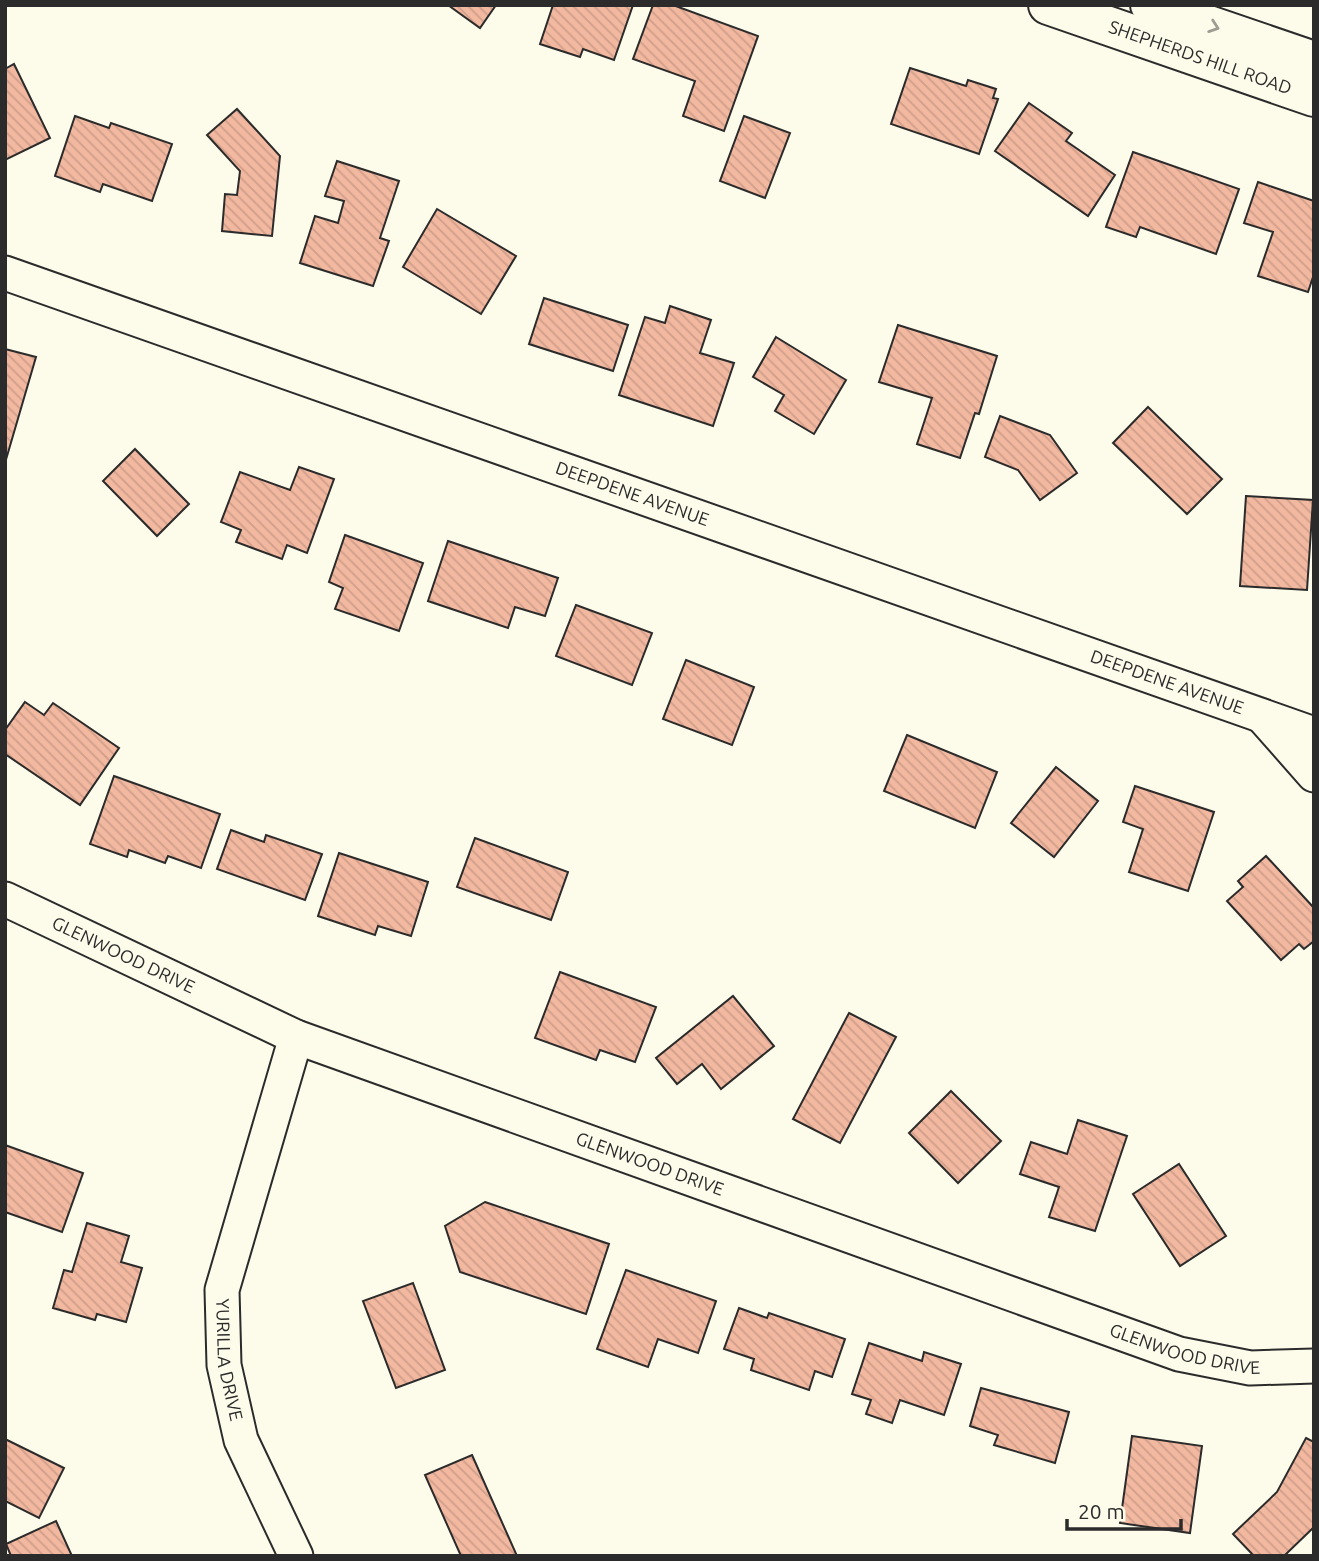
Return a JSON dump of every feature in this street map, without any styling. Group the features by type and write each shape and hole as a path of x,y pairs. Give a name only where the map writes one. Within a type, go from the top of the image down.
{"main road":[{"name":"SHEPHERDS HILL ROAD","path":"1048,5 1314,97"},
{"name":"SHEPHERDS HILL ROAD","path":"1150,5 1314,61"}],"street":[{"name":"DEEPDENE AVENUE","path":"5,273 1314,734"},
{"name":"DEEPDENE AVENUE","path":"1261,714 1314,775"},
{"name":"GLENWOOD DRIVE","path":"5,899 296,1037 1179,1354 1250,1368 1314,1366"},
{"name":"YURILLA DRIVE","path":"296,1037 222,1290 224,1365 241,1440 296,1556"}],"building":[{"path":"448,5 496,5 480,28"},
{"path":"553,5 633,5 614,60 583,49 580,57 540,44"},
{"path":"653,5 673,5 758,36 724,131 683,116 695,81 633,59"},
{"path":"14,64 50,138 5,160 5,69"},
{"path":"910,68 966,86 968,80 996,89 993,98 998,99 979,154 891,124"},
{"path":"1029,103 1072,133 1066,141 1115,175 1088,216 995,151"},
{"path":"237,109 280,156 272,236 222,231 225,194 237,195 240,171 207,135"},
{"path":"75,116 109,128 111,123 172,144 152,201 103,184 100,192 55,176"},
{"path":"744,116 790,133 765,198 720,181"},
{"path":"1133,152 1239,189 1216,254 1140,227 1136,237 1106,227"},
{"path":"337,161 399,181 380,238 389,241 373,286 300,263 315,216 338,223 344,201 325,196"},
{"path":"1258,182 1314,201 1314,274 1308,292 1258,276 1273,232 1244,223"},
{"path":"437,209 516,256 481,314 403,267"},
{"path":"544,298 628,325 613,371 529,344"},
{"path":"670,306 711,320 700,353 734,363 713,426 619,395 645,317 665,323"},
{"path":"898,325 997,356 979,414 975,413 960,458 917,444 932,398 879,382"},
{"path":"776,337 846,380 814,434 775,411 784,395 753,377"},
{"path":"5,349 36,357 5,463"},
{"path":"1148,407 1222,479 1187,514 1113,443"},
{"path":"1000,416 1050,435 1077,473 1040,500 1018,470 985,457"},
{"path":"135,449 189,504 157,536 103,481"},
{"path":"299,467 334,479 307,553 287,545 282,559 236,542 241,530 221,522 240,472 290,490"},
{"path":"1246,496 1313,500 1307,590 1240,586"},
{"path":"345,535 423,563 399,631 335,609 343,588 329,582"},
{"path":"448,541 558,578 545,616 515,607 508,628 428,601"},
{"path":"576,605 652,633 632,685 556,656"},
{"path":"686,660 754,687 732,745 663,719"},
{"path":"25,702 44,715 53,703 119,748 80,805 5,754 5,730"},
{"path":"907,735 997,772 975,828 884,791"},
{"path":"1056,767 1098,801 1054,857 1011,823"},
{"path":"114,776 220,814 201,868 168,856 165,863 129,850 127,857 90,844"},
{"path":"1135,786 1214,812 1188,891 1129,872 1143,829 1123,822"},
{"path":"231,830 264,842 266,835 322,854 305,900 217,869"},
{"path":"475,838 568,872 551,920 457,887"},
{"path":"339,853 428,882 411,936 378,926 375,935 318,916"},
{"path":"1266,856 1314,908 1314,941 1304,949 1299,944 1281,960 1227,901 1243,887 1238,881"},
{"path":"560,972 656,1007 635,1062 600,1050 596,1060 535,1038"},
{"path":"733,996 774,1046 721,1089 702,1064 677,1084 656,1058"},
{"path":"849,1013 896,1037 840,1143 793,1119"},
{"path":"951,1091 1001,1141 958,1183 909,1133"},
{"path":"1078,1120 1127,1136 1095,1231 1049,1217 1059,1187 1020,1174 1031,1142 1067,1154"},
{"path":"5,1145 83,1173 62,1232 5,1212"},
{"path":"1179,1164 1226,1236 1180,1266 1133,1194"},
{"path":"485,1202 609,1244 586,1314 460,1272 445,1226"},
{"path":"87,1223 129,1236 121,1262 142,1268 126,1322 97,1314 95,1320 53,1308 64,1270 72,1272"},
{"path":"626,1270 716,1301 698,1353 658,1339 648,1367 597,1349"},
{"path":"413,1283 445,1370 396,1388 363,1301"},
{"path":"739,1308 767,1318 769,1313 845,1339 832,1377 815,1371 809,1390 751,1370 754,1359 724,1349"},
{"path":"869,1343 922,1361 924,1352 961,1364 944,1415 900,1400 892,1423 866,1414 871,1400 852,1394"},
{"path":"981,1388 1069,1412 1055,1463 994,1445 998,1435 970,1426"},
{"path":"1132,1436 1202,1446 1190,1533 1120,1523"},
{"path":"1306,1438 1314,1442 1314,1527 1284,1556 1254,1556 1233,1534 1277,1492"},
{"path":"5,1439 64,1468 39,1518 5,1501"},
{"path":"472,1455 517,1556 461,1556 425,1475"},
{"path":"56,1521 72,1556 11,1556 6,1544"}]}
